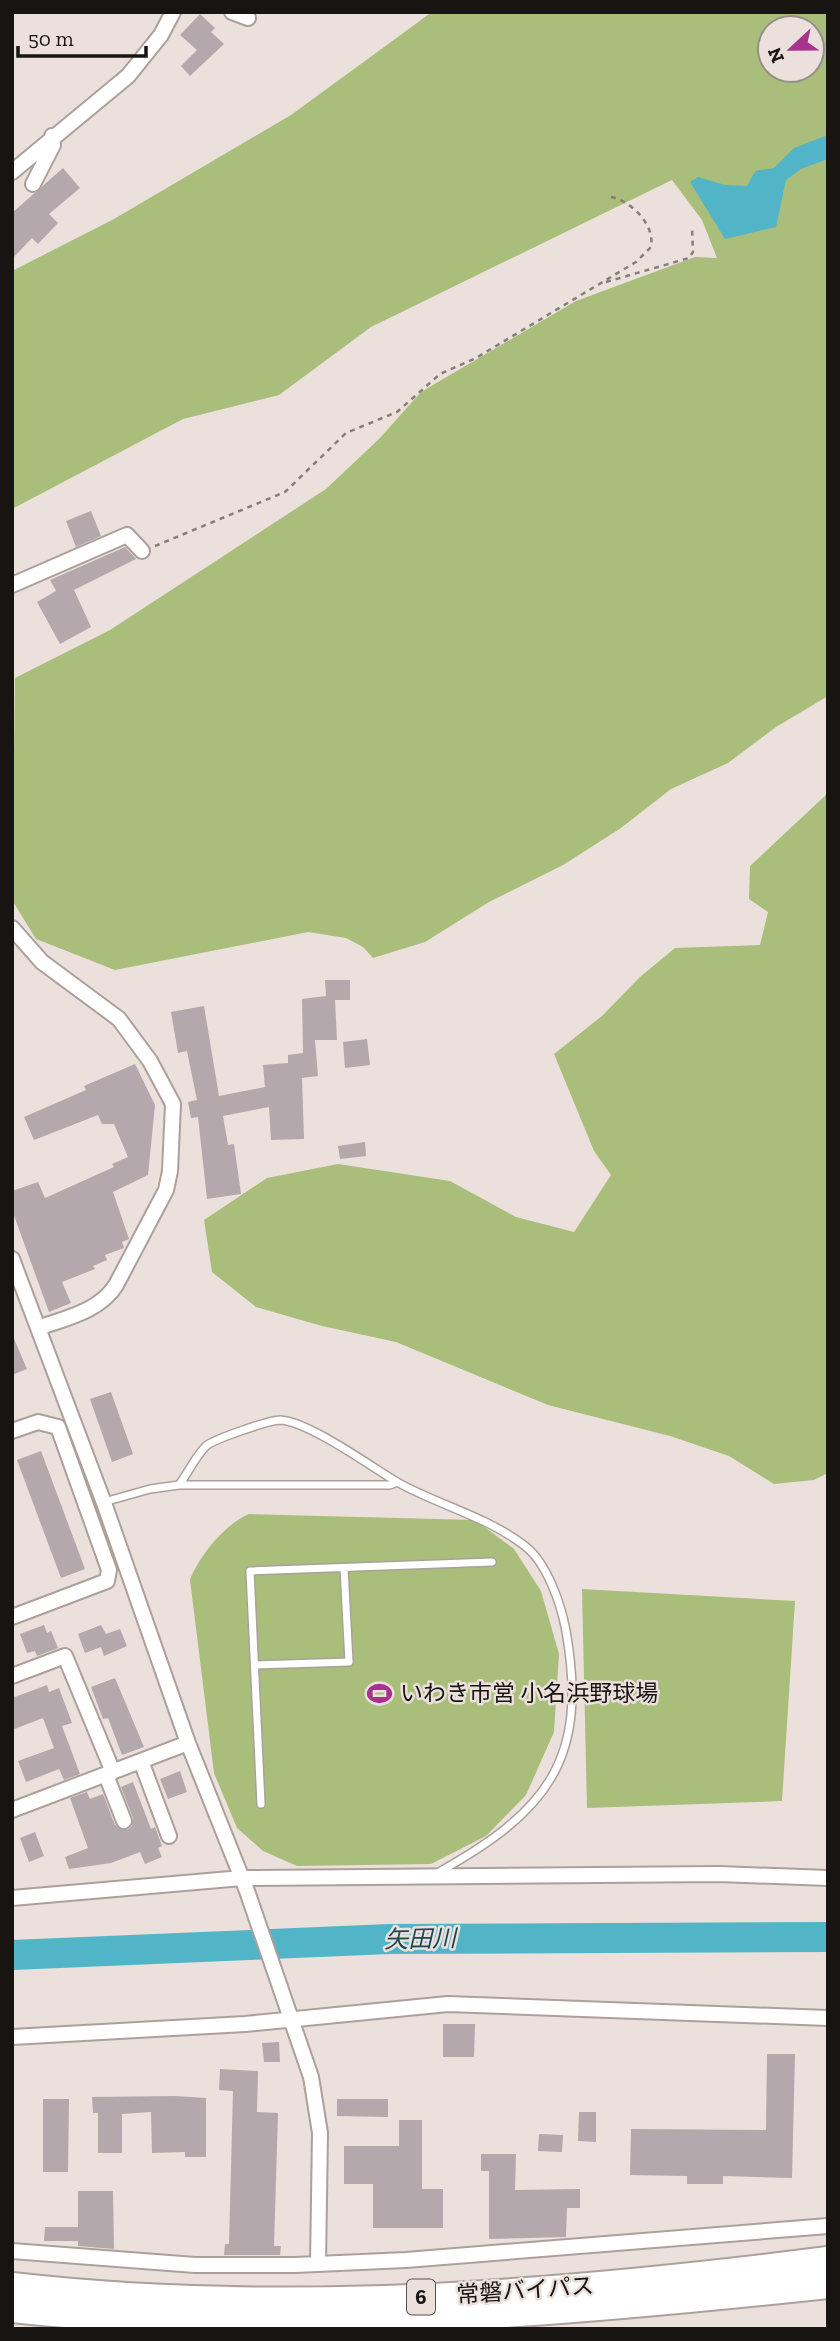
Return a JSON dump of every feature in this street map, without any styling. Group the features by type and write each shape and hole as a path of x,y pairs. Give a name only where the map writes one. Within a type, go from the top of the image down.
{"highway":[{"name":"常磐バイパス","path":"12,2286 71,2293 307,2301 517,2293 704,2276 828,2260"},
{"name":"常磐バイパス","path":"12,2309 70,2315 307,2324 526,2314 828,2285"}],"street":[{"path":"12,172 52,136 128,76 161,35 173,12"},
{"path":"232,12 248,18"},
{"path":"33,184 53,145 52,136"},
{"path":"12,585 127,535 142,551"},
{"path":"12,928 42,962 119,1019 150,1061 173,1104 170,1171 166,1190 116,1285 106,1300 97,1306 38,1328"},
{"path":"12,1259 104,1503 188,1743 292,2017 310,2077 320,2133 318,2264"},
{"path":"12,1431 37,1422 58,1427 109,1570 107,1581 12,1617"},
{"path":"12,1676 65,1656 124,1821"},
{"path":"12,1811 188,1743"},
{"path":"141,1762 169,1836"},
{"path":"12,1898 430,1876 719,1874 828,1878"},
{"path":"12,2037 245,2024 292,2017 448,2004 828,2018"},
{"path":"12,2251 195,2265 318,2264 406,2260 828,2226"}],"lane":[{"path":"179,1485 208,1444 276,1420 309,1429 397,1482 527,1547 540,1565 563,1615 574,1675 574,1705 562,1756 533,1805 484,1845 430,1876"},
{"path":"104,1503 150,1489 179,1485 390,1486 397,1482"},
{"path":"261,1804 250,1571 492,1562"},
{"path":"255,1665 349,1662 344,1568"}],"path":[{"path":"142,551 285,492 346,433 397,412 440,374 476,358 635,262 652,242 648,227 624,200 611,197"},
{"path":"603,282 689,258 693,252 692,228"}],"green space":[{"path":"432,12 828,12 828,696 776,727 728,763 671,789 621,828 563,865 489,902 425,942 373,958 363,947 346,938 308,932 115,970 36,939 12,900 15,678 110,630 326,489 379,439 421,392 576,301 695,257 717,258 702,220 672,180 371,327 279,395 183,419 12,509 12,271 114,219 291,115"},
{"path":"828,793 828,1473 814,1480 774,1484 729,1456 670,1436 548,1405 396,1342 322,1326 256,1307 212,1272 204,1220 267,1178 338,1164 450,1181 516,1217 574,1232 611,1175 594,1151 554,1054 602,1016 640,977 675,948 760,945 768,912 749,899 750,866"},
{"name":"いわき市営 小名浜野球場","path":"249,1514 475,1520 514,1549 541,1591 559,1654 554,1732 526,1795 486,1836 431,1864 297,1866 263,1851 237,1828 214,1773 190,1580 200,1561 222,1533"},
{"path":"582,1589 795,1601 782,1801 587,1808"}],"water":[{"path":"828,135 828,159 801,169 786,180 776,227 725,239 690,182 698,177 725,185 747,186 757,171 774,168 794,148"}],"building":[{"path":"200,14 215,28 211,32 224,44 190,76 181,66 197,50 180,35"},
{"path":"63,168 80,188 49,214 58,223 38,244 32,238 12,259 12,213"},
{"path":"91,511 101,536 76,547 66,521"},
{"path":"125,547 136,559 74,590 91,627 60,644 37,602 56,591 50,580"},
{"path":"325,980 350,980 350,1000 335,1000 337,1040 315,1040 318,1076 302,1078 304,1139 271,1140 269,1107 223,1116 228,1145 234,1144 241,1194 207,1199 198,1117 191,1118 188,1102 197,1100 187,1051 178,1053 171,1012 204,1006 219,1096 265,1087 263,1065 288,1063 288,1055 303,1053 302,999 326,996"},
{"path":"367,1039 370,1065 345,1068 343,1042"},
{"path":"135,1064 155,1105 148,1175 113,1192 129,1239 122,1242 124,1248 105,1255 107,1260 93,1266 95,1269 62,1282 71,1303 49,1312 12,1210 12,1191 38,1182 45,1198 114,1167 112,1164 128,1157 114,1124 102,1124 98,1115 34,1140 24,1117 86,1090 84,1086"},
{"path":"365,1142 366,1156 340,1159 338,1146"},
{"path":"12,1334 27,1369 12,1375"},
{"path":"111,1392 133,1454 112,1462 90,1399"},
{"path":"41,1451 85,1569 61,1578 17,1460"},
{"path":"44,1625 47,1633 51,1631 58,1648 37,1656 35,1651 27,1653 20,1634"},
{"path":"101,1625 106,1634 120,1629 127,1646 104,1656 101,1647 85,1653 78,1634"},
{"path":"115,1678 144,1747 122,1755 108,1718 103,1719 91,1687"},
{"path":"47,1685 49,1692 59,1688 72,1723 62,1726 80,1774 64,1780 59,1769 26,1782 18,1761 54,1748 43,1718 12,1730 12,1698"},
{"path":"180,1771 187,1792 168,1799 160,1779"},
{"path":"133,1782 151,1829 155,1827 162,1846 158,1848 162,1857 145,1864 140,1852 111,1863 69,1869 65,1857 88,1848 70,1798 87,1792 90,1799 103,1794 115,1825 127,1830 132,1826 133,1818 121,1787"},
{"path":"35,1832 44,1856 29,1862 20,1838"},
{"path":"443,2024 475,2024 474,2057 443,2057"},
{"path":"279,2042 280,2062 264,2062 262,2043"},
{"path":"767,2054 795,2054 792,2178 723,2176 723,2184 687,2184 687,2176 630,2175 631,2129 766,2130"},
{"path":"220,2069 258,2071 257,2112 278,2113 274,2246 281,2246 280,2255 224,2255 225,2244 229,2244 233,2091 219,2090"},
{"path":"92,2097 206,2098 206,2157 185,2157 185,2152 152,2153 151,2112 122,2114 122,2153 98,2153 98,2113 93,2113"},
{"path":"43,2099 69,2099 68,2172 43,2172"},
{"path":"337,2099 388,2099 388,2117 337,2116"},
{"path":"579,2112 596,2112 596,2142 578,2141"},
{"path":"399,2120 422,2120 422,2189 443,2189 443,2228 373,2228 373,2184 344,2184 344,2146 399,2146"},
{"path":"539,2134 563,2135 562,2152 538,2151"},
{"path":"481,2154 516,2154 515,2190 580,2189 580,2208 567,2208 566,2237 489,2239 489,2171 481,2171"},
{"path":"78,2191 113,2191 114,2249 78,2246 78,2241 44,2241 45,2227 78,2227"}],"waterway":[{"name":"矢田川","path":"12,1955 389,1939 828,1937"}],"place":[{"name":"いわき市営 小名浜野球場","path":"380,1693"}]}
